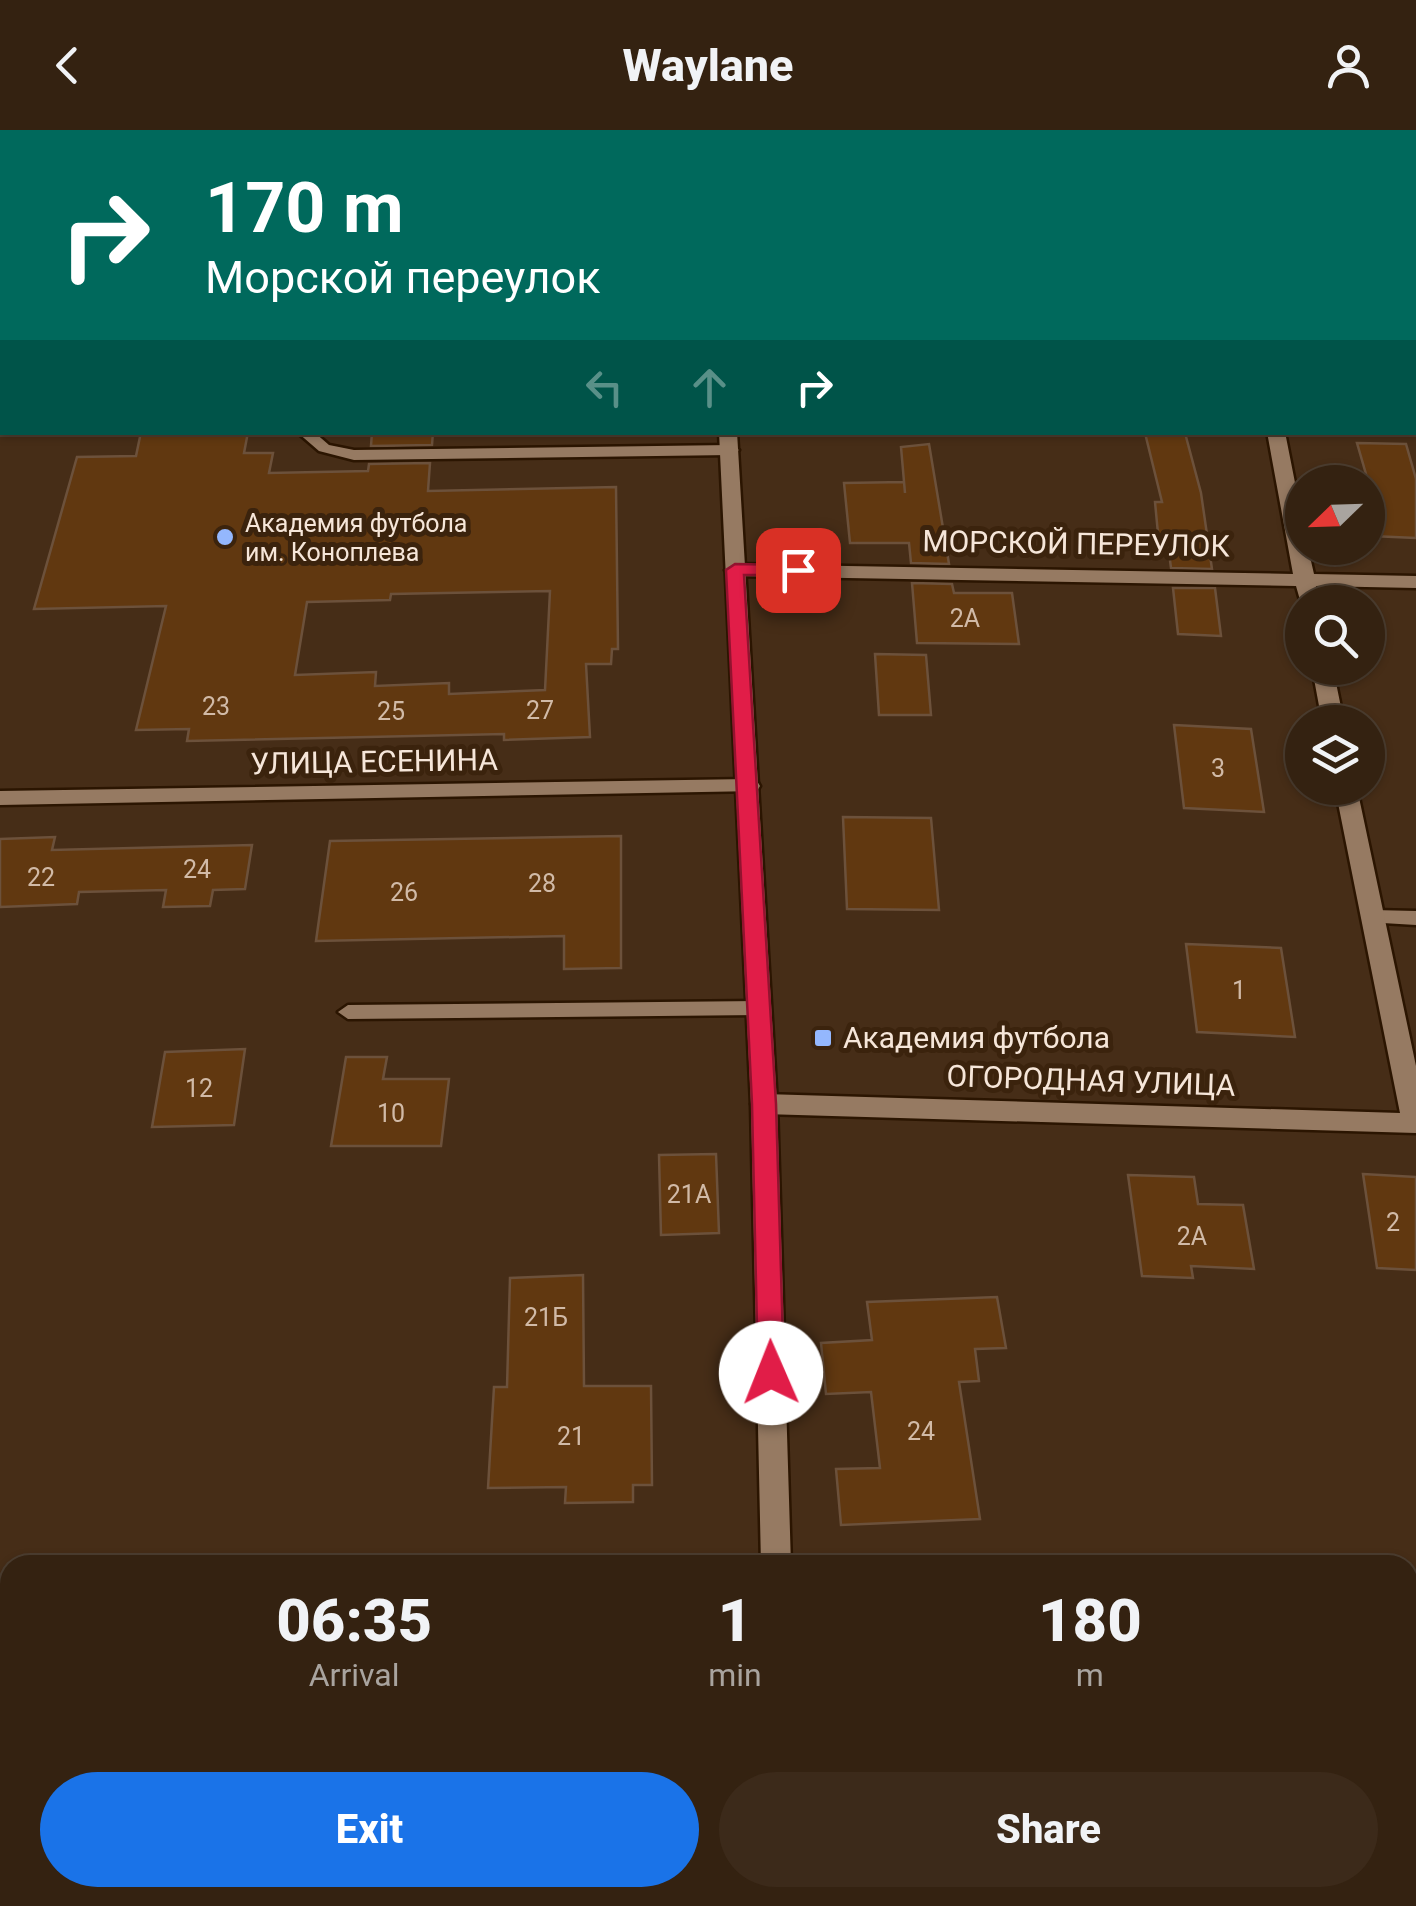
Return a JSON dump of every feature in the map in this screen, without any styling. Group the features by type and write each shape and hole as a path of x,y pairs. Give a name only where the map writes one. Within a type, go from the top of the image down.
{"street":[{"path":"1277,435 1305,585"},
{"path":"729,441 760,1008 776,1555"},
{"name":"МОРСКОЙ ПЕРЕУЛОК","path":"735,570 1416,582"},
{"name":"УЛИЦА ЕСЕНИНА","path":"0,798 749,786"},
{"path":"1350,805 1416,1123"},
{"name":"ОГОРОДНАЯ УЛИЦА","path":"764,1104 1416,1123"}],"lane":[{"path":"308,435 324,448 354,455 729,441"},
{"path":"1373,916 1416,918"},
{"path":"348,1012 760,1008"}],"building":[{"path":"140,435 247,435 244,453 273,453 269,473 368,471 369,464 430,463 428,491 616,487 618,649 612,649 611,664 586,664 590,737 504,740 504,734 187,741 189,729 136,730 166,606 34,609 77,457 136,456","holes":["550,591 545,690 449,694 449,683 375,686 376,672 295,675 307,602 390,600 391,594"]},
{"path":"372,435 433,435 432,445 371,446"},
{"path":"1145,435 1186,435 1201,493 1212,569 1171,568 1168,545 1159,544 1155,502 1162,502"},
{"path":"1357,443 1406,444 1416,479 1416,538 1385,537 1385,465 1363,465"},
{"path":"929,444 949,564 911,563 909,543 850,543 844,483 904,482 905,493 901,447"},
{"path":"912,583 952,584 954,593 1012,593 1019,644 917,643"},
{"path":"1173,588 1215,588 1221,636 1178,634"},
{"path":"875,654 926,655 931,715 879,715"},
{"path":"1174,725 1251,729 1264,812 1184,808"},
{"path":"843,817 931,818 939,910 847,909"},
{"path":"621,836 621,968 564,969 564,936 316,941 330,841"},
{"path":"55,837 52,850 252,845 245,889 213,890 210,906 163,907 166,890 79,892 77,904 0,907 0,839"},
{"path":"1186,944 1281,948 1295,1037 1197,1032"},
{"path":"245,1049 234,1125 152,1127 165,1052"},
{"path":"346,1057 387,1057 383,1079 449,1079 441,1146 331,1146"},
{"path":"716,1154 719,1233 661,1235 659,1155"},
{"path":"1363,1174 1416,1177 1416,1270 1377,1268"},
{"path":"1128,1175 1194,1177 1198,1204 1243,1205 1254,1269 1191,1266 1193,1278 1142,1276"},
{"path":"583,1275 584,1386 651,1386 652,1485 633,1485 633,1502 565,1503 566,1487 488,1488 494,1387 507,1387 510,1278"},
{"path":"997,1297 1006,1348 975,1349 979,1381 959,1382 980,1519 841,1525 836,1469 880,1468 871,1392 826,1394 821,1343 872,1340 867,1302"}],"place":[{"name":"Академия футбола им. Коноплева","path":"225,537"},
{"name":"Академия футбола","path":"823,1038"}],"route":[{"path":"771,1373 764,1104 735,570 798,570"}]}
